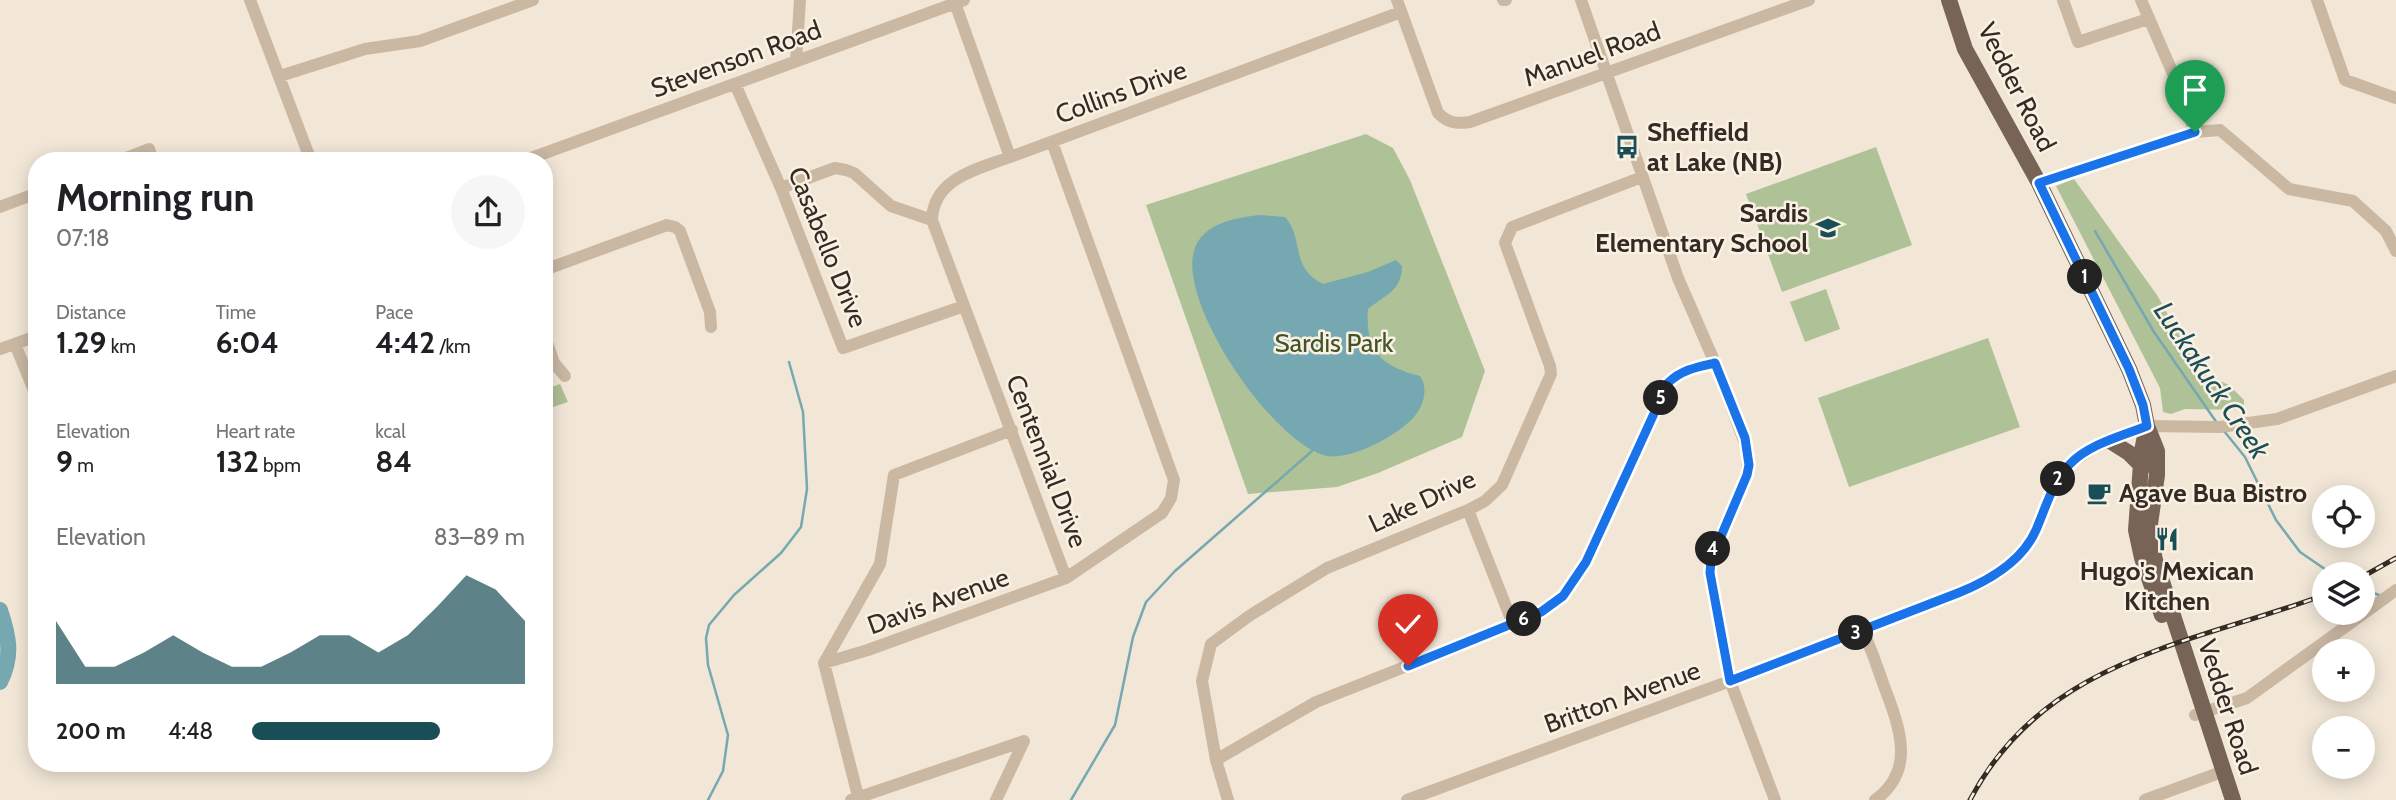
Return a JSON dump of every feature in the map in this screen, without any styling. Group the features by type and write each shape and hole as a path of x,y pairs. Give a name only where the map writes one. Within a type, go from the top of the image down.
{"main road":[{"name":"Vedder Road","path":"1949,0 1965,49 2039,183 2129,369 2143,405 2147,426 2157,451 2157,475 2149,531 2224,800"},
{"name":"Vedder Road","path":"2147,426 2142,451 2143,467 2136,530 2142,558 2233,800"},
{"path":"2110,441 2129,453 2143,467"}],"street":[{"path":"250,0 308,152"},
{"path":"280,76 365,49 420,41 533,0"},
{"path":"796,61 800,0"},
{"path":"1581,0 1684,293 1715,363 1748,452 1747,475 1711,560 1710,573 1730,681 1775,800"},
{"name":"Manuel Road","path":"1399,6 1438,113 1451,122 1470,122 1809,0"},
{"path":"2063,0 2078,42 2148,19"},
{"path":"2141,0 2181,92 2195,132"},
{"path":"2317,0 2345,80 2396,99"},
{"path":"781,188 835,168 846,170 854,173 891,206 932,220 932,209 944,188 963,175 1010,157 959,2"},
{"name":"Stevenson Road","path":"548,152 959,2"},
{"name":"Collins Drive","path":"1010,157 1399,6"},
{"name":"Casabello Drive","path":"735,84 781,188 843,348 964,306"},
{"path":"2039,183 2195,132 2220,130 2289,189 2353,201 2386,231 2396,251"},
{"name":"Centennial Drive","path":"932,220 1066,578 1162,513 1171,498 1174,480 1052,142"},
{"name":"Lake Drive","path":"1228,800 1216,760 1202,681 1211,644 1249,616 1327,568 1485,502 1502,485 1551,374 1505,243 1508,233 1512,227 1642,177"},
{"path":"0,207 28,196"},
{"path":"553,267 667,225 675,227 680,231 710,312 711,327"},
{"path":"0,349 28,339"},
{"path":"15,344 28,376"},
{"path":"553,359 565,376"},
{"path":"1216,760 1316,702 1541,612 1563,596 1586,562 1668,383 1688,369 1715,363"},
{"path":"2147,426 2220,427 2277,419 2396,376"},
{"name":"Britton Avenue","path":"1407,800 1730,681 1981,584 2001,571 2029,543 2054,487 2071,463 2093,448 2147,426"},
{"path":"996,800 1024,741 854,798 824,663 880,564 894,475 1012,430"},
{"path":"1468,510 1513,624"},
{"name":"Davis Avenue","path":"824,663 868,650 1066,578"},
{"path":"2199,714 2247,698 2396,590"},
{"path":"1863,630 1898,723 1901,743 1897,773 1881,796 1875,800"},
{"path":"2145,800 2216,774"}],"green space":[{"name":"Sardis Park","path":"1366,134 1393,148 1410,180 1485,371 1462,437 1378,473 1337,487 1248,494 1146,205"},
{"path":"1876,147 1912,245 1782,292 1746,194"},
{"path":"2074,179 2157,295 2200,372 2229,385 2244,400 2244,410 2185,409 2171,414 2163,412 2160,388 2056,186"},
{"path":"1826,289 1840,329 1805,342 1790,302"},
{"path":"1988,338 2020,427 1849,487 1818,398"},
{"path":"560,384 568,402 553,407 553,387"}],"water":[{"path":"1260,215 1285,217 1295,234 1301,261 1312,277 1323,284 1368,272 1396,260 1402,266 1396,287 1368,309 1369,336 1378,354 1386,361 1420,376 1424,394 1414,417 1382,441 1347,455 1336,456 1327,456 1305,446 1282,427 1257,400 1215,336 1201,304 1193,275 1194,251 1204,234 1212,228 1230,220"}],"waterway":[{"name":"Luckakuck Creek","path":"2095,231 2154,332 2217,423"},
{"path":"708,800 723,771 728,735 708,665 706,638 709,625 734,595 781,553 801,527 807,489 803,412 789,362"},
{"name":"Luckakuck Creek","path":"2224,431 2245,457 2276,520 2300,552 2315,562"},
{"path":"1071,800 1115,725 1133,637 1146,602 1175,571 1312,451"},
{"name":"Luckakuck Creek","path":"2375,594 2379,595"},
{"path":"0,610 8,646 7,664 0,682"}],"railway":[{"path":"2375,570 2396,558"},
{"path":"1970,800 2001,753 2038,716 2079,686 2124,663 2172,645 2312,599"}],"place":[{"name":"Sheffield at Lake (NB)","path":"1627,147"},
{"name":"Sardis Elementary School","path":"1828,228"},
{"name":"Agave Bua Bistro","path":"2099,493"},
{"name":"Hugo's Mexican Kitchen","path":"2167,539"}],"route":[{"path":"1408,666 1541,612 1563,596 1586,562 1668,383 1688,369 1715,363 1745,438 1749,465 1747,475 1713,549 1711,560 1710,573 1730,681 1981,584 2001,571 2029,543 2049,496 2071,463 2093,448 2147,426 2143,405 2129,369 2039,183 2195,132"}]}
